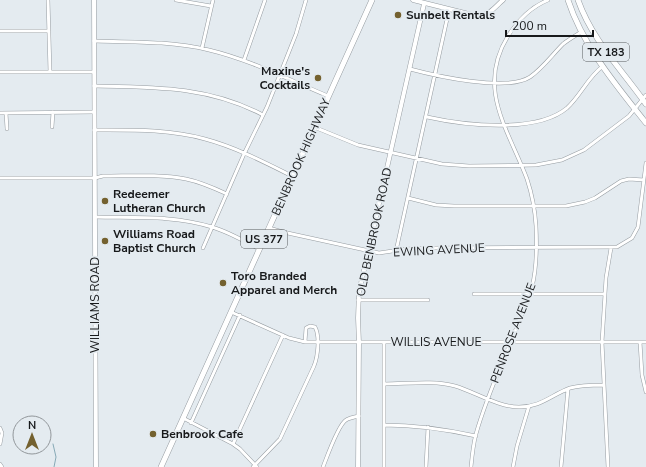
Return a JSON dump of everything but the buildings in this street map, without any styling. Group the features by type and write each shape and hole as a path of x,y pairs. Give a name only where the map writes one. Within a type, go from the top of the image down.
{"main road":[{"name":"BENBROOK HIGHWAY","path":"161,467 372,0"},
{"name":"TX 183","path":"568,0 581,32 603,66 646,123"},
{"name":"TX 183","path":"578,0 600,43 619,70 645,99"}],"street":[{"path":"48,0 50,72"},
{"name":"WILLIAMS ROAD","path":"94,0 96,467"},
{"path":"176,0 211,6"},
{"path":"202,48 212,0"},
{"path":"244,60 265,0"},
{"path":"203,248 244,154 263,115 296,34 306,0"},
{"path":"413,0 425,2 449,10 482,16 489,13 503,0"},
{"name":"PENROSE AVENUE","path":"470,467 476,436 488,398 511,342 529,294 535,273 536,247 533,206 529,186 496,103 494,82 496,66 501,50 516,24 526,14 548,0"},
{"name":"OLD BENBROOK ROAD","path":"358,467 358,300 425,2"},
{"path":"396,251 427,117 449,10"},
{"path":"0,30 49,31"},
{"path":"410,69 447,78 494,82 515,82 532,76 564,43 581,32"},
{"path":"94,41 174,44 202,48 244,60 280,74 328,96"},
{"path":"427,117 454,122 486,125 535,122 559,113 574,101 590,79 603,66"},
{"path":"0,72 94,72"},
{"path":"94,86 191,90 237,103 263,115"},
{"path":"314,127 358,145 453,165 521,165 549,163 562,160 584,150 629,116 645,99"},
{"path":"52,127 53,112"},
{"path":"0,113 94,112"},
{"path":"6,113 7,129"},
{"path":"94,130 146,130 204,139 244,154 292,176"},
{"path":"608,467 602,342 606,278 611,248 628,242 635,233 640,218 646,163"},
{"path":"0,178 95,178 110,176 172,177 200,183 227,194"},
{"path":"408,198 436,205 454,206 566,206 595,198 621,181 629,179 644,180"},
{"path":"95,217 180,220 212,227 234,235 259,249"},
{"name":"EWING AVENUE","path":"269,228 378,253 406,249 433,248 611,248"},
{"path":"474,294 605,294"},
{"path":"358,300 428,300"},
{"name":"WILLIS AVENUE","path":"231,312 283,335 305,342 646,342"},
{"path":"192,423 240,315"},
{"path":"183,418 233,444 240,449 255,466 284,433 318,354 317,328 313,326 306,328 305,342"},
{"path":"233,444 283,335"},
{"path":"384,342 384,467"},
{"path":"640,342 642,375 646,392"},
{"path":"384,384 444,384 467,390 511,406 529,406 540,404 568,389 604,384"},
{"path":"561,467 568,389"},
{"path":"513,467 515,452 529,406"},
{"path":"323,467 344,421 358,416"},
{"path":"384,425 428,427 476,436"},
{"path":"426,467 428,427"},
{"path":"0,428 2,437 0,444"}],"waterway":[{"path":"53,444 56,457 54,467"}],"place":[{"name":"Sunbelt Rentals","path":"398,15"},
{"name":"Maxine's Cocktails","path":"318,78"},
{"name":"Redeemer Lutheran Church","path":"105,201"},
{"name":"Williams Road Baptist Church","path":"105,241"},
{"name":"Toro Branded Apparel and Merch","path":"223,283"},
{"name":"Benbrook Cafe","path":"153,434"}]}
